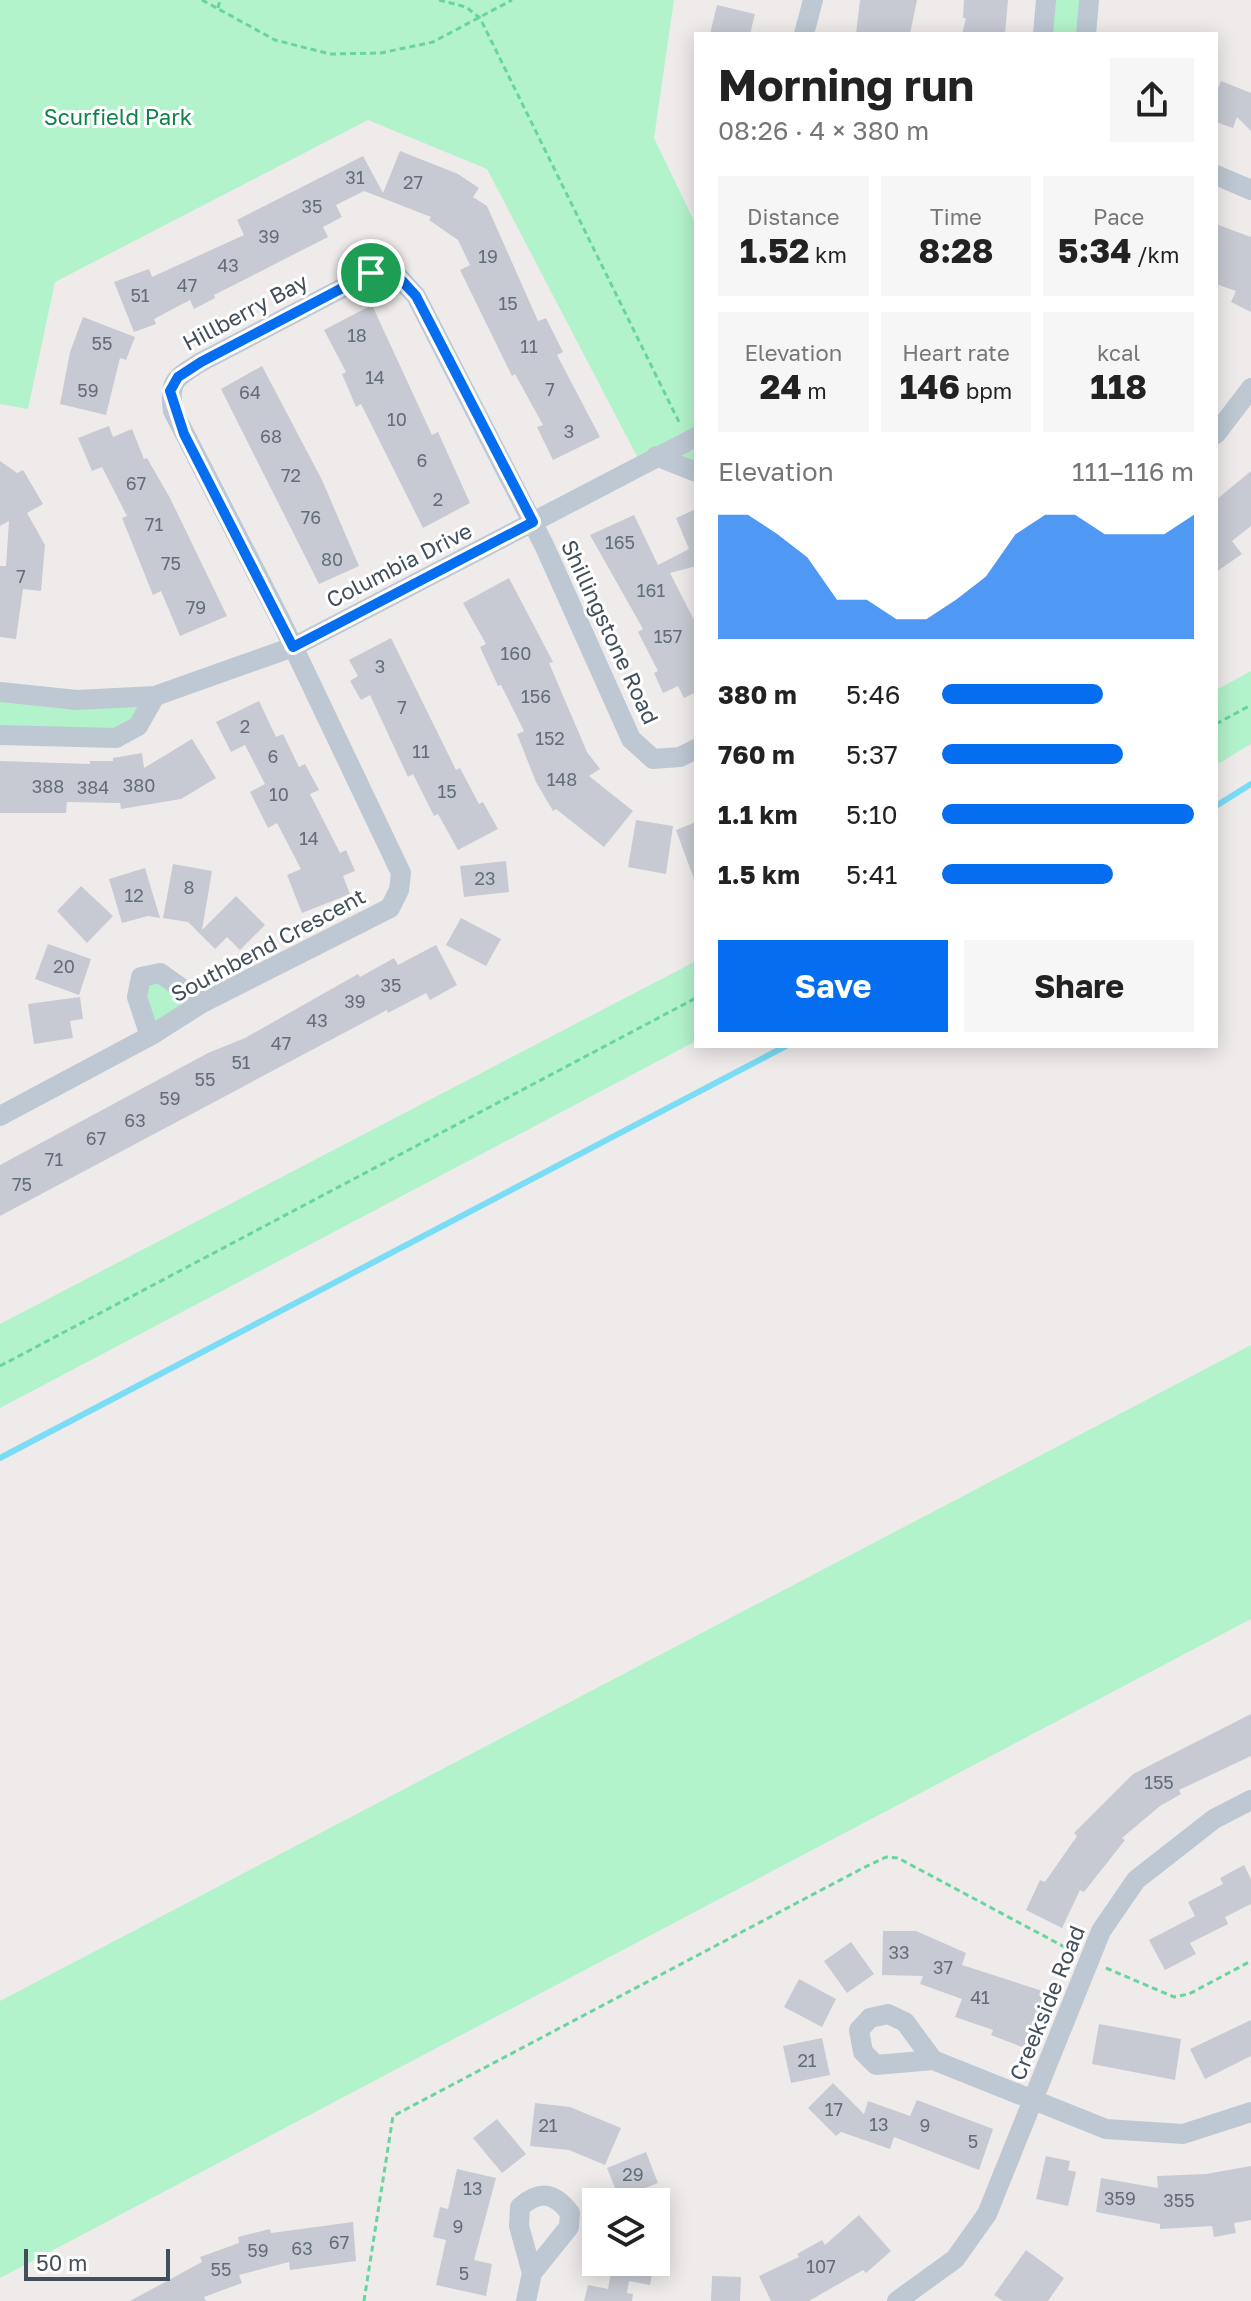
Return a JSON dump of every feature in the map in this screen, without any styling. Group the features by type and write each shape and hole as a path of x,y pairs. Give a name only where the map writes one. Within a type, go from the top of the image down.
{"street":[{"path":"805,32 813,0"},
{"path":"1043,32 1046,0"},
{"path":"1086,32 1089,0"},
{"path":"1218,176 1251,190"},
{"name":"Hillberry Bay","path":"293,647 184,434 170,391 178,377 201,362 346,286 371,273 382,272 394,272 406,283 533,522"},
{"path":"1218,431 1251,388"},
{"name":"Columbia Drive","path":"0,692 77,700 155,696 293,647 692,439"},
{"path":"656,456 694,471"},
{"name":"Shillingstone Road","path":"533,522 631,739 653,759 680,757 694,750"},
{"name":"Southbend Crescent","path":"0,1116 150,1036 202,1003 390,908 399,890 401,873 293,647"},
{"path":"0,735 116,738 138,726 155,696"},
{"path":"150,1036 137,997 141,977 160,973 202,1003"},
{"name":"Creekside Road","path":"897,2301 955,2259 987,2214 1088,1960 1101,1931 1136,1880 1214,1819 1251,1800"},
{"path":"933,2060 1033,2102"},
{"name":"Creekside Road","path":"1033,2102 1106,2129 1183,2134 1251,2112"},
{"path":"526,2301 532,2273"}],"path":[{"path":"202,0 275,40 330,54 381,53 433,42 512,0"},
{"path":"218,8 220,0"},
{"path":"439,0 466,7 480,18 692,439"},
{"path":"1218,723 1251,705"},
{"path":"0,1366 694,999"},
{"path":"364,2301 393,2116 886,1857 898,1858 1088,1960 1174,1997 1189,1994 1251,1961"}],"green space":[{"name":"Scurfield Park","path":"0,0 674,0 654,138 694,221 694,464 674,449 642,466 487,169 368,120 55,282 28,409 0,404"},
{"path":"1046,0 1089,0 1086,32 1043,32"},
{"path":"1251,671 1251,744 1218,764 1218,689"},
{"path":"0,692 155,696 116,738 0,735"},
{"path":"694,962 694,1042 0,1408 0,1324"},
{"path":"150,973 202,1003 150,1036 141,977"},
{"path":"1251,1345 1251,1619 0,2278 0,2001"}],"building":[{"path":"860,0 917,0 910,32 856,32"},
{"path":"964,0 1008,0 1005,32 962,32 966,18 963,18"},
{"path":"717,5 755,14 750,32 710,32"},
{"path":"1221,81 1251,93 1251,131 1237,117 1233,128 1218,123 1218,88"},
{"path":"400,151 458,174 479,188 473,197 487,206 538,321 546,318 563,352 557,355 600,437 553,460 537,427 543,425 515,374 512,376 460,270 470,265 458,240 429,220 431,217 364,191 336,205 342,217 323,227 328,237 214,295 215,298 194,309 190,300 154,319 156,324 134,332 114,282 149,269 152,277 244,235 237,220 363,156 383,193"},
{"path":"1218,225 1251,237 1251,312 1231,302 1236,291 1218,285"},
{"path":"372,305 432,435 438,432 470,503 423,528 361,404 356,407 342,374 346,372 324,330"},
{"path":"83,317 135,337 126,360 120,358 106,415 60,404 70,352"},
{"path":"262,366 322,480 359,566 319,584 221,389"},
{"path":"109,426 113,437 132,429 144,459 147,458 170,498 227,616 180,636 161,591 153,595 122,518 127,516 102,467 92,471 78,438"},
{"path":"0,461 17,473 23,470 43,504 27,513 45,545 41,591 23,589 16,639 0,637 0,566 6,566 9,521 0,526"},
{"path":"1251,471 1251,526 1232,541 1242,554 1218,571 1218,498"},
{"path":"694,510 694,567 670,573 694,620 694,693 684,698 678,686 663,693 654,673 658,671 638,632 643,629 590,535 634,515 658,565 689,549 676,518"},
{"path":"509,578 553,662 549,663 587,752 600,769 589,776 633,811 604,847 556,809 553,811 536,782 517,734 524,731 501,685 498,686 480,647 486,644 463,603"},
{"path":"391,638 456,770 460,768 479,804 483,802 498,829 458,850 438,814 434,816 413,774 408,777 370,695 361,700 350,681 358,676 349,660"},
{"path":"259,701 276,737 283,734 299,767 305,764 319,790 310,794 340,853 346,850 355,871 343,876 350,894 302,913 287,875 301,869 277,823 268,828 250,792 265,784 245,745 231,752 216,722"},
{"path":"192,739 216,778 181,799 121,809 120,803 67,802 66,813 0,813 0,761 90,764 90,761 113,761 113,758 142,753 144,768"},
{"path":"636,820 673,826 666,874 628,867"},
{"path":"694,823 694,879 676,830"},
{"path":"506,861 509,892 464,897 460,866"},
{"path":"173,864 212,871 202,930 236,896 265,925 240,950 227,937 215,949 188,922 163,918"},
{"path":"145,868 160,918 148,916 122,923 109,879"},
{"path":"81,886 113,916 87,943 57,911"},
{"path":"461,918 501,939 486,966 446,945"},
{"path":"48,944 91,959 79,995 35,979"},
{"path":"436,945 457,985 430,1000 426,993 388,1013 387,1010 0,1216 0,1165 208,1053 245,1038 358,974 360,977 394,958 398,965"},
{"path":"80,997 83,1019 70,1021 73,1038 34,1044 28,1004"},
{"path":"1251,1714 1251,1756 1179,1790 1181,1794 1160,1806 1122,1838 1125,1840 1084,1892 1080,1890 1062,1928 1026,1910 1040,1880 1045,1882 1077,1836 1074,1833 1133,1774"},
{"path":"1244,1865 1251,1879 1251,1904 1225,1917 1228,1924 1190,1943 1196,1954 1165,1970 1149,1940 1195,1916 1188,1902 1223,1884 1220,1878"},
{"path":"883,1931 916,1931 966,1953 962,1965 1049,1993 1027,2049 991,2035 993,2030 955,2017 962,1999 920,1984 923,1976 882,1975"},
{"path":"851,1942 874,1974 847,1993 824,1961"},
{"path":"799,1979 836,1999 822,2027 784,2007"},
{"path":"1251,2020 1251,2056 1205,2079 1190,2049"},
{"path":"1099,2024 1181,2039 1175,2080 1092,2064"},
{"path":"822,2038 830,2075 791,2083 783,2046"},
{"path":"833,2083 864,2114 868,2101 910,2116 917,2100 993,2129 979,2170 894,2137 890,2149 841,2132 836,2136 808,2108"},
{"path":"535,2103 570,2107 621,2128 605,2165 569,2150 530,2146"},
{"path":"497,2119 526,2154 502,2173 473,2138"},
{"path":"646,2152 658,2183 645,2188 615,2188 607,2168"},
{"path":"1046,2156 1070,2161 1068,2170 1076,2172 1068,2206 1036,2199"},
{"path":"1251,2166 1251,2220 1234,2223 1236,2233 1214,2237 1212,2226 1160,2229 1160,2224 1096,2212 1101,2178 1158,2188 1157,2176 1206,2174"},
{"path":"457,2169 496,2178 474,2260 492,2264 486,2296 436,2285 446,2240 433,2237 440,2207 448,2209"},
{"path":"859,2215 891,2251 866,2273 863,2270 809,2301 771,2301 759,2276 799,2257 797,2254 822,2240 825,2245"},
{"path":"353,2222 356,2261 290,2270 289,2262 239,2275 242,2283 204,2297 206,2301 130,2301 202,2262 200,2257 239,2243 238,2237 270,2229 271,2233"},
{"path":"1026,2250 1064,2278 1048,2301 1003,2301 994,2295"},
{"path":"610,2276 652,2276 650,2285 629,2281 627,2293 633,2294 632,2301 584,2301 588,2285 608,2289"},
{"path":"712,2276 741,2277 740,2301 711,2301"}],"waterway":[{"path":"1218,805 1251,784"},
{"path":"0,1458 782,1048"}],"route":[{"path":"394,272 416,296 533,522 293,647 184,434 173,411 170,391 178,377 201,362 371,273 394,272"}]}
